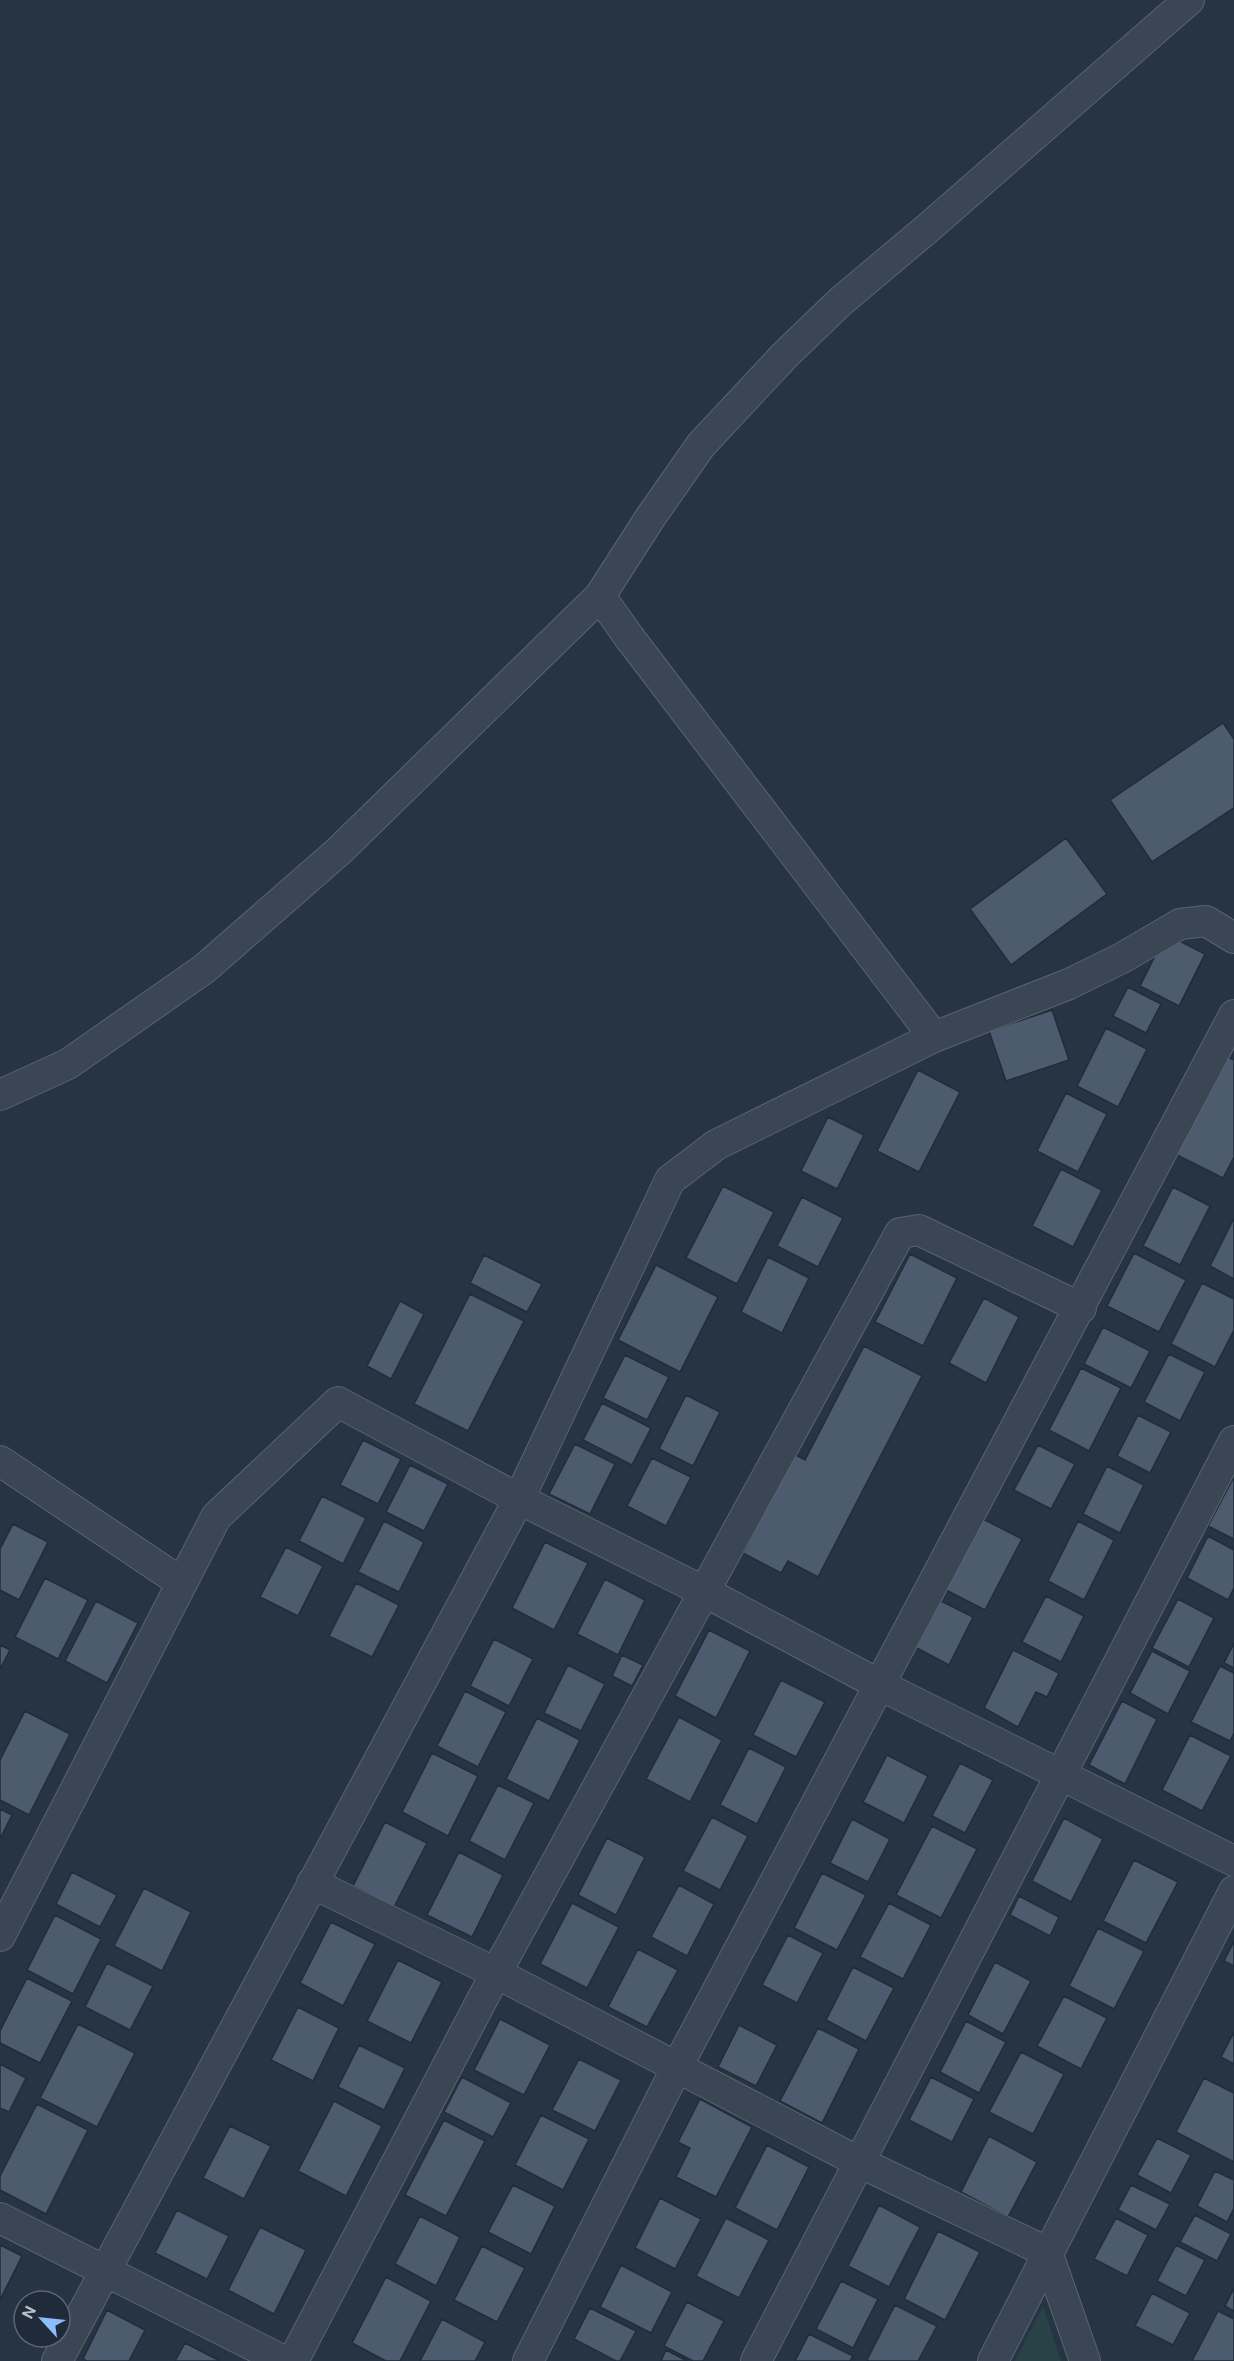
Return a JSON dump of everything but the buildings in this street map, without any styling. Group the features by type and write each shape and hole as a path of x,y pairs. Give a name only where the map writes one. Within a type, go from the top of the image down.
{"street":[{"path":"0,1095 68,1064 204,969 339,851 600,596 650,518 701,445 778,362 840,302 1190,0"},
{"path":"600,596 934,1037"},
{"path":"57,2361 519,1499 670,1180 716,1145 934,1037 1069,984 1122,958 1180,924 1206,921 1234,938"},
{"path":"528,2361 677,2067 1234,1016"},
{"path":"293,2361 496,1973 900,1233 918,1230 1081,1308"},
{"path":"0,1936 216,1517 338,1402 519,1499 705,1592 880,1685 1234,1861"},
{"path":"756,2361 1234,1441"},
{"path":"3,1470 182,1583"},
{"path":"312,1883 496,1973 859,2162 1047,2252 1085,2361"},
{"path":"993,2361 1234,1891"},
{"path":"0,2218 284,2361"}],"green space":[{"path":"1043,2306 1061,2361 1015,2361"}]}
